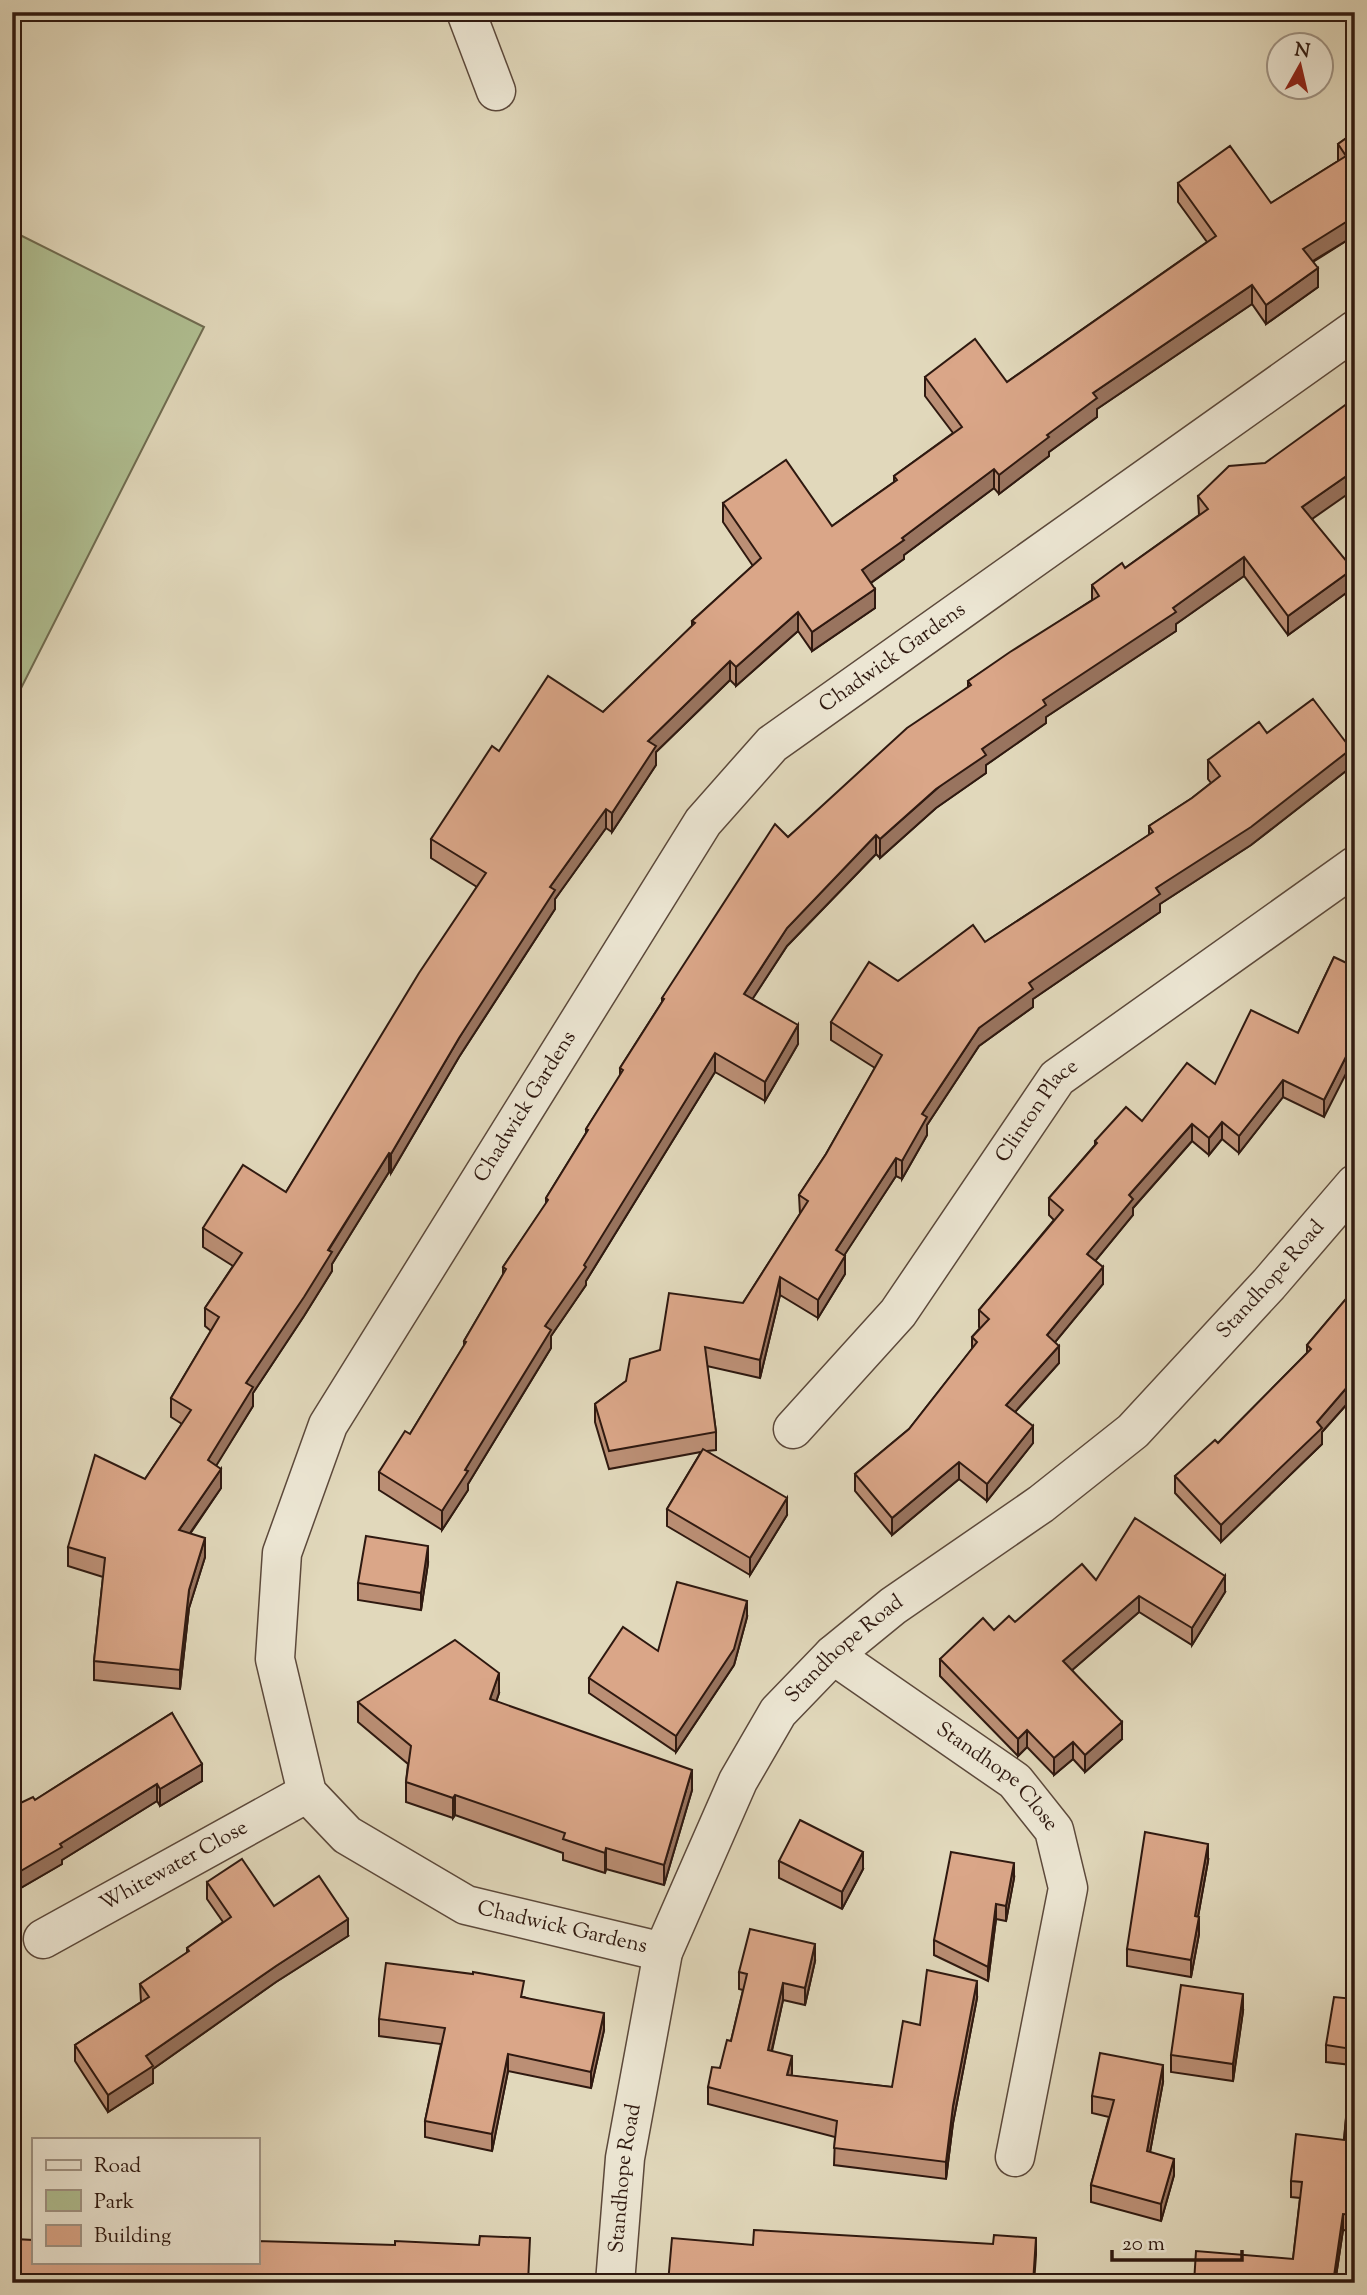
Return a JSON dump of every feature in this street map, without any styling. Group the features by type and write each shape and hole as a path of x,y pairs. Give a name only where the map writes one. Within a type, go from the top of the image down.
{"street":[{"path":"466,12 496,91"},
{"name":"Chadwick Gardens","path":"663,1952 466,1905 347,1835 307,1793 275,1659 282,1553 328,1425 703,822 772,744 1355,330"},
{"name":"Clinton Place","path":"793,1429 898,1312 1057,1077 1355,866"},
{"name":"Standhope Road","path":"615,2283 625,2158 663,1952 738,1781 778,1712 833,1655 893,1606 1041,1504 1133,1431 1269,1284 1355,1184"},
{"name":"Standhope Close","path":"833,1655 1015,1782 1054,1830 1068,1888 1015,2157"},
{"name":"Whitewater Close","path":"43,1939 307,1793"}],"green space":[{"path":"12,231 204,327 12,706"}],"building":[{"path":"1355,132 1355,204 1349,209 1354,217 1303,249 1318,268 1266,305 1252,285 1093,393 1097,398 1047,435 1049,437 999,475 994,469 862,570 875,589 812,632 798,612 736,667 730,661 648,741 656,746 612,813 606,809 550,887 555,890 459,1038 391,1154 389,1153 328,1250 332,1252 304,1297 246,1383 253,1387 208,1460 221,1469 179,1530 205,1538 189,1590 180,1670 94,1661 105,1558 68,1547 95,1455 145,1479 191,1410 171,1398 219,1317 205,1308 242,1253 203,1228 243,1165 286,1192 419,973 486,873 431,839 492,746 499,751 548,676 603,712 695,623 692,621 761,558 723,503 786,460 832,526 897,480 894,476 962,427 925,377 975,339 1007,382 1216,236 1178,183 1230,146 1271,203 1346,156 1338,144"},
{"path":"1355,398 1355,470 1302,507 1353,569 1288,616 1244,557 1173,608 1176,612 1043,700 1046,705 982,749 986,755 936,789 880,839 876,835 787,928 744,994 798,1025 765,1082 715,1053 584,1265 586,1267 545,1326 551,1330 442,1511 379,1472 405,1431 410,1434 466,1342 464,1341 506,1269 503,1267 548,1200 546,1198 623,1070 620,1068 775,824 788,837 907,728 971,685 968,681 1010,652 1099,596 1092,585 1122,563 1125,568 1208,509 1198,496 1229,466 1265,463"},
{"path":"1313,699 1351,749 1251,827 1156,888 1160,894 1029,983 1033,989 979,1028 922,1114 927,1117 902,1161 896,1158 836,1250 845,1256 818,1300 780,1277 760,1360 705,1347 716,1432 609,1451 595,1404 626,1381 630,1359 660,1350 669,1293 743,1303 808,1201 799,1195 826,1154 882,1055 831,1022 869,962 898,981 973,925 985,942 1153,832 1149,826 1220,776 1208,760 1259,722 1267,733"},
{"path":"1334,957 1355,967 1355,1039 1324,1100 1283,1080 1239,1136 1222,1122 1209,1138 1192,1124 1129,1195 1133,1199 1087,1254 1103,1267 1047,1335 1059,1346 1006,1405 1033,1426 987,1484 959,1462 892,1518 855,1474 909,1429 977,1342 972,1337 989,1319 979,1310 1063,1210 1049,1198 1126,1107 1142,1121 1187,1063 1215,1084 1251,1010 1298,1033"},
{"path":"1355,1282 1355,1378 1317,1422 1322,1428 1221,1525 1175,1476 1215,1440 1218,1443 1311,1349 1307,1345 1351,1293 1348,1289"},
{"path":"703,1449 787,1498 750,1558 667,1509"},
{"path":"1135,1518 1225,1576 1192,1628 1139,1596 1063,1661 1122,1722 1085,1755 1073,1742 1054,1758 1027,1730 1018,1739 940,1659 983,1618 994,1630 1009,1616 1015,1622 1082,1564 1096,1580"},
{"path":"366,1536 428,1546 421,1593 358,1583"},
{"path":"677,1582 747,1601 734,1649 676,1736 589,1678 623,1627 658,1651"},
{"path":"455,1640 499,1673 490,1699 692,1770 664,1865 606,1848 605,1853 563,1839 565,1833 455,1795 453,1798 406,1782 411,1746 358,1702"},
{"path":"172,1713 202,1764 160,1789 157,1784 60,1844 62,1847 12,1876 12,1807 33,1797 35,1800"},
{"path":"800,1820 863,1852 842,1892 779,1861"},
{"path":"1145,1832 1208,1844 1195,1916 1199,1917 1191,1960 1127,1949"},
{"path":"951,1852 1014,1863 1006,1906 996,1904 988,1967 934,1940"},
{"path":"242,1859 274,1906 319,1876 348,1919 146,2056 153,2066 108,2095 75,2045 149,1997 140,1984 189,1951 187,1948 231,1917 207,1882"},
{"path":"750,1929 815,1944 805,1988 783,1983 768,2050 792,2056 787,2075 892,2087 903,2021 920,2025 927,1970 977,1981 953,2106 946,2162 834,2148 837,2121 708,2087 712,2067 720,2068 727,2040 731,2041 747,1974 739,1972"},
{"path":"386,1963 473,1972 524,1981 521,1997 604,2013 591,2072 508,2054 492,2134 425,2121 445,2028 379,2019"},
{"path":"1181,1985 1243,1994 1233,2064 1171,2055"},
{"path":"1355,1992 1355,2215 1343,2214 1333,2283 1194,2283 1196,2251 1293,2259 1302,2182 1291,2181 1296,2134 1344,2140 1352,2049 1326,2045 1334,1997 1354,1999"},
{"path":"1100,2053 1163,2065 1147,2151 1174,2159 1161,2204 1091,2185 1114,2100 1092,2096"},
{"path":"754,2230 993,2244 994,2235 1036,2238 1033,2283 668,2283 672,2238 753,2245"},
{"path":"12,2236 15,2236 15,2239 32,2240 32,2264 259,2264 259,2241 395,2245 395,2241 479,2245 480,2236 530,2238 528,2283 12,2283"}]}
